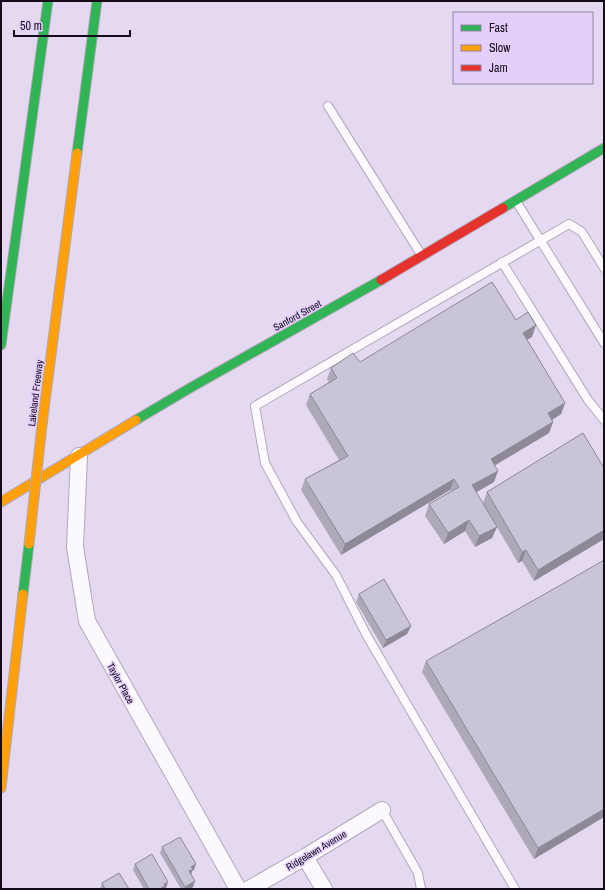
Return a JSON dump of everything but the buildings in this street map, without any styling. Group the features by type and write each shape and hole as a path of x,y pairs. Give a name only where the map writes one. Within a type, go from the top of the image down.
{"main road":[{"path":"1,345 48,1"},
{"name":"Lakeland Freeway","path":"1,788 42,425 96,1"},
{"name":"Sanford Street","path":"1,502 190,388 422,257 604,148"}],"street":[{"name":"Taylor Place","path":"79,456 75,547 87,621 238,889"},
{"name":"Ridgelawn Avenue","path":"249,889 382,810"},
{"path":"305,857 324,889"}],"lane":[{"path":"328,106 422,257"},
{"path":"516,200 604,343"},
{"path":"515,889 367,636 336,575 297,522 265,463 255,406 569,224 582,232 604,268"},
{"path":"502,262 588,400 604,420"},
{"path":"382,810 418,873 421,889"}],"traffic: fast":[{"path":"1,345 48,1"},
{"path":"77,153 97,1"},
{"path":"503,208 604,148"},
{"path":"136,420 381,280"},
{"path":"23,594 29,544"}],"traffic: slow":[{"path":"42,425 77,153"},
{"path":"1,502 136,420"},
{"path":"29,544 42,425"},
{"path":"1,788 23,594"}],"traffic: jam":[{"path":"381,280 503,208"}]}
